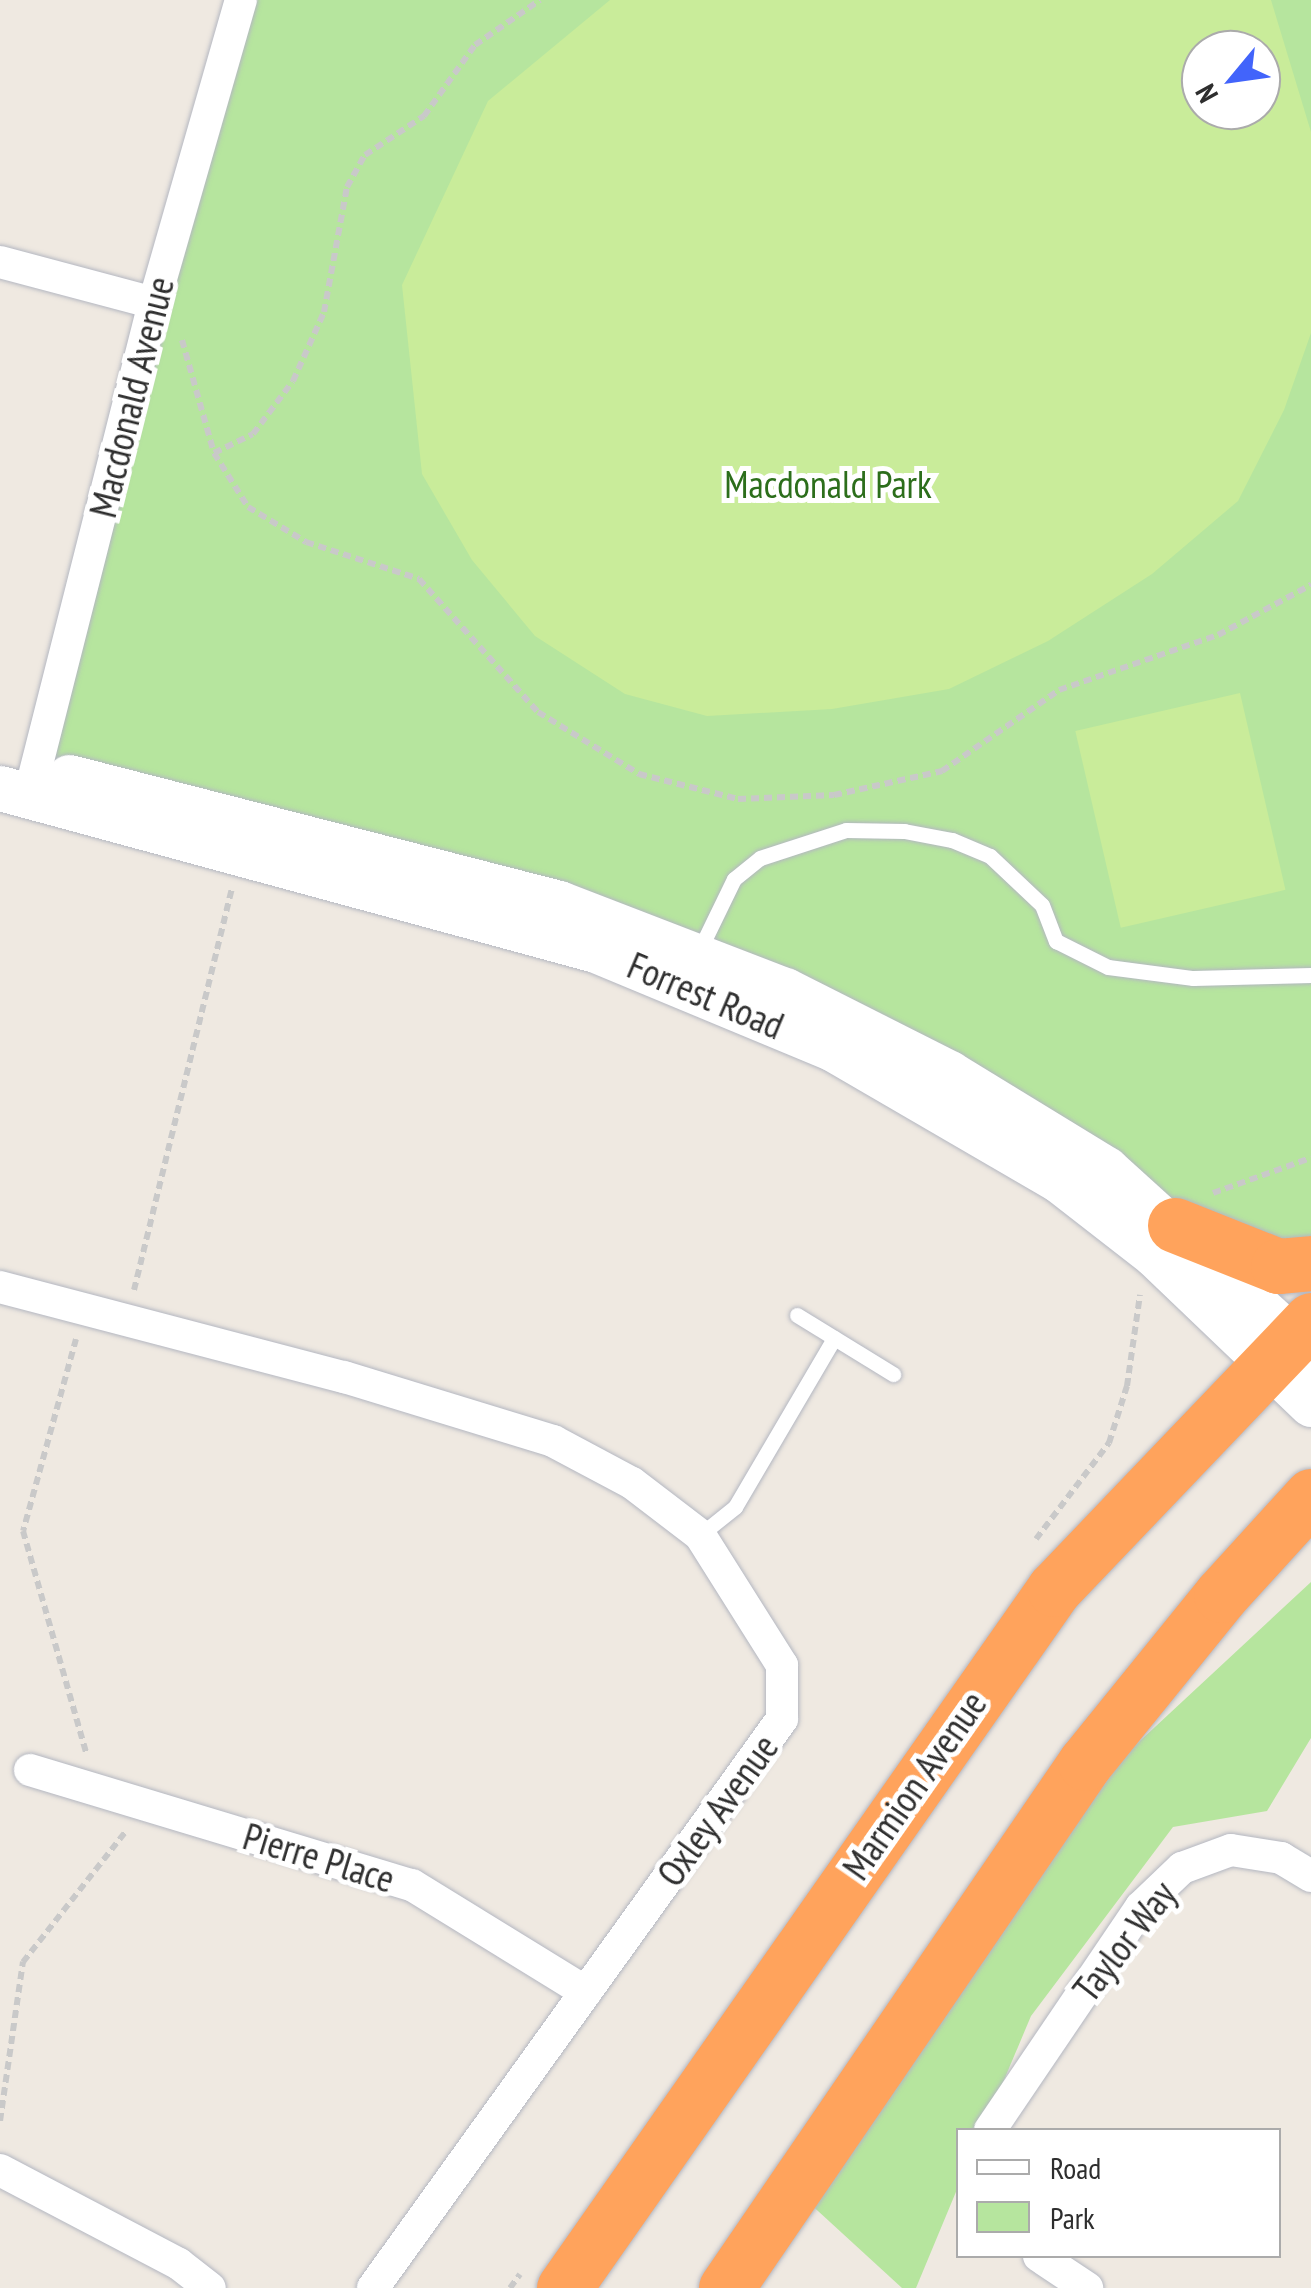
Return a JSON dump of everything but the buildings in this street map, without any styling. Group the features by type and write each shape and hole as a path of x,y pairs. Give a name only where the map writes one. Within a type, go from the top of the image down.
{"highway":[{"path":"1164,1239 1278,1266 1311,1263"},
{"name":"Marmion Avenue","path":"543,2280 1054,1590 1296,1343"},
{"path":"726,2288 974,1918 1085,1763 1311,1496"},
{"path":"762,2288 795,2216 790,2197"}],"street":[{"name":"Macdonald Avenue","path":"16,778 241,0"},
{"path":"0,262 154,303"},
{"name":"Forrest Road","path":"16,778 235,878 495,920 785,990 982,1092 1106,1168 1164,1239 1296,1343 1311,1404"},
{"name":"Forrest Road","path":"16,778 558,903 690,968"},
{"name":"Oxley Avenue","path":"0,1287 553,1442 632,1483 700,1536 782,1665 782,1720 372,2288"},
{"name":"Pierre Place","path":"30,1770 412,1885 586,1992"},
{"name":"Taylor Way","path":"991,2128 1141,1906 1182,1868 1231,1850 1281,1858 1311,1876"},
{"path":"0,2170 178,2264 210,2288"},
{"path":"1042,2258 1086,2288"}],"lane":[{"path":"690,968 734,880 760,858 846,830 904,831 952,840 990,856 1042,905 1056,941 1108,967 1194,978 1311,975"},
{"path":"797,1314 893,1374"},
{"path":"700,1536 735,1507 834,1338"}],"path":[{"path":"214,454 252,434 293,381 324,312 348,188 365,155 424,116 475,45 540,0"},
{"path":"178,355 184,336 214,454 248,508 306,542 419,579 538,712 639,774 738,799 834,795 942,771 1058,690 1218,634 1311,585"},
{"path":"127,1321 235,878"},
{"path":"1023,1557 1109,1443 1138,1334 1140,1280 1164,1239 1197,1198 1311,1158"},
{"path":"84,1309 23,1531 97,1790"},
{"path":"0,2121 23,1962 122,1841 137,1801"},
{"path":"510,2288 543,2280"}],"green space":[{"name":"Macdonald Park","path":"244,0 1311,0 1311,1243 1263,1284 1115,1176 49,761"},
{"path":"610,0 1271,0 1280,30 1181,30 1181,130 1281,130 1281,33 1311,132 1311,333 1284,410 1238,501 1152,574 1048,641 949,689 832,709 707,716 625,694 535,636 472,560 422,474 402,285 488,101"},
{"path":"1240,693 1285,890 1121,928 1075,731"},
{"path":"1311,1582 1311,1738 1267,1811 1173,1827 1031,2016 984,2128 956,2128 956,2192 916,2288 902,2288 806,2200 1127,1753"}]}
